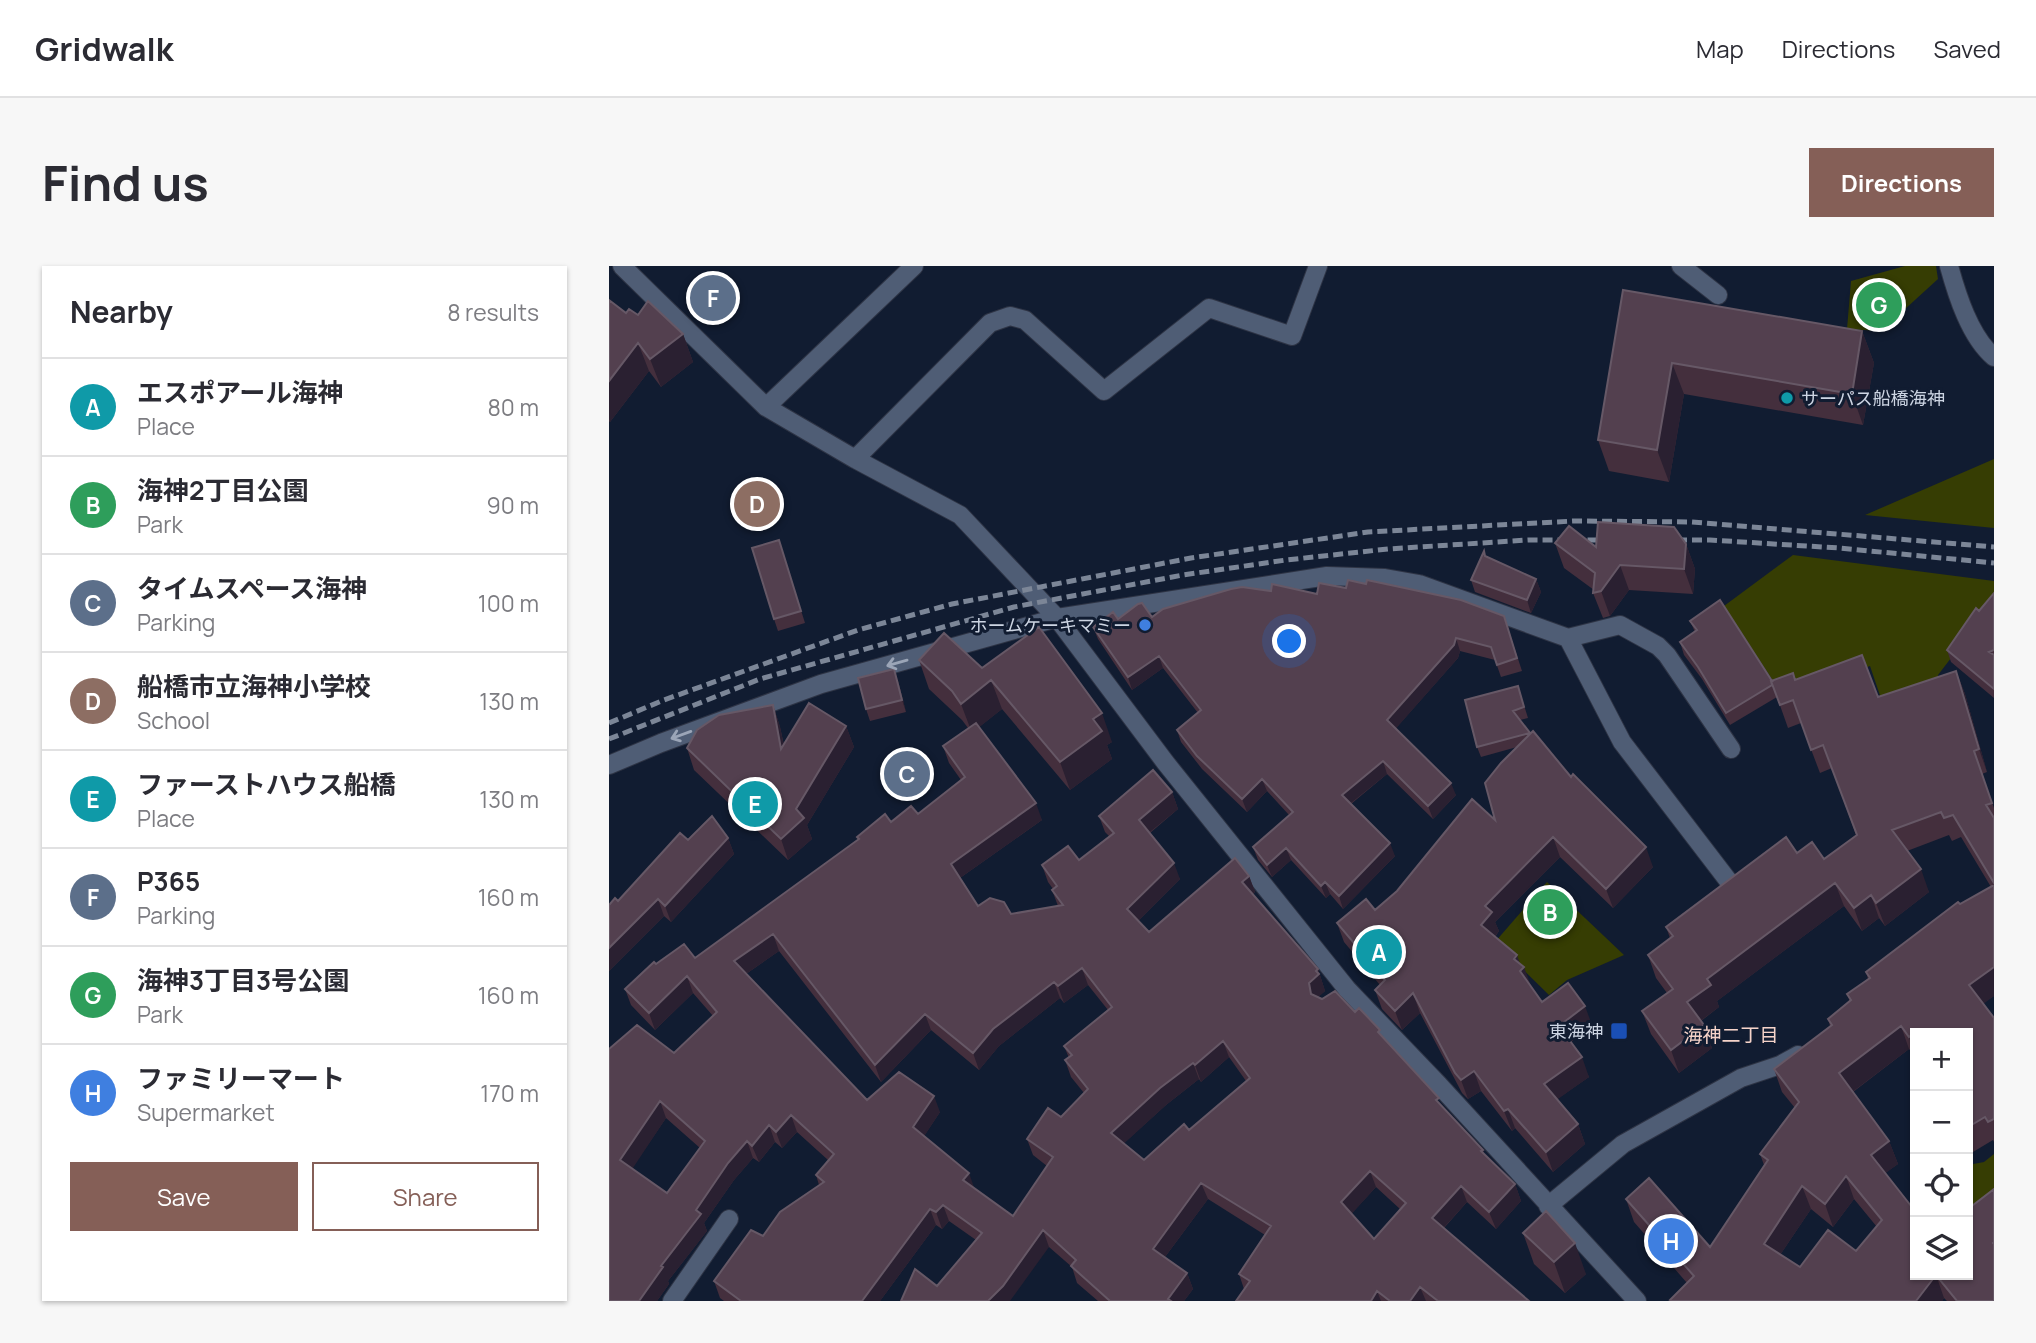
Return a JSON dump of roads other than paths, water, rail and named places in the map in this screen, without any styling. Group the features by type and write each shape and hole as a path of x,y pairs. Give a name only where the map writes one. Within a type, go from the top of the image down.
{"street":[{"path":"622,266 767,407 855,459 960,515 1057,618 1342,993 1439,1085 1637,1301"},
{"path":"767,407 914,266"},
{"path":"855,459 990,323 1010,316 1025,320 1104,391 1209,308 1292,336 1318,266"},
{"path":"1681,266 1718,295"},
{"path":"1949,266 1958,300 1985,349 1994,356"},
{"path":"609,765 821,684 1057,618 1327,576 1352,575 1419,584 1568,638 1620,625 1658,646 1667,655 1731,749"},
{"path":"1568,638 1622,742 1733,887"},
{"path":"1548,1206 1623,1144 1741,1078 1780,1065 1800,1054 1808,1046"},
{"path":"672,1301 729,1219"}],"railway":[{"path":"609,723 664,700 858,630 952,604 1191,558 1368,532 1574,521 1692,522 1994,547"},
{"path":"609,739 760,679 1014,607 1183,575 1286,560 1388,549 1528,540 1617,540"},
{"path":"1662,540 1710,540 1839,548 1994,563"}],"place":[{"name":"P365","path":"713,298"},
{"name":"海神3丁目3号公園","path":"1879,305"},
{"name":"サーパス船橋海神","path":"1787,398"},
{"name":"船橋市立海神小学校","path":"757,504"},
{"name":"ホームケーキマミー","path":"1145,625"},
{"name":"タイムスペース海神","path":"907,774"},
{"name":"ファーストハウス船橋","path":"755,804"},
{"name":"海神2丁目公園","path":"1550,912"},
{"name":"エスポアール海神","path":"1379,952"},
{"name":"東海神","path":"1619,1031"},
{"name":"ファミリーマート","path":"1671,1241"}],"district":[{"name":"海神二丁目","path":"1731,1035"}]}
